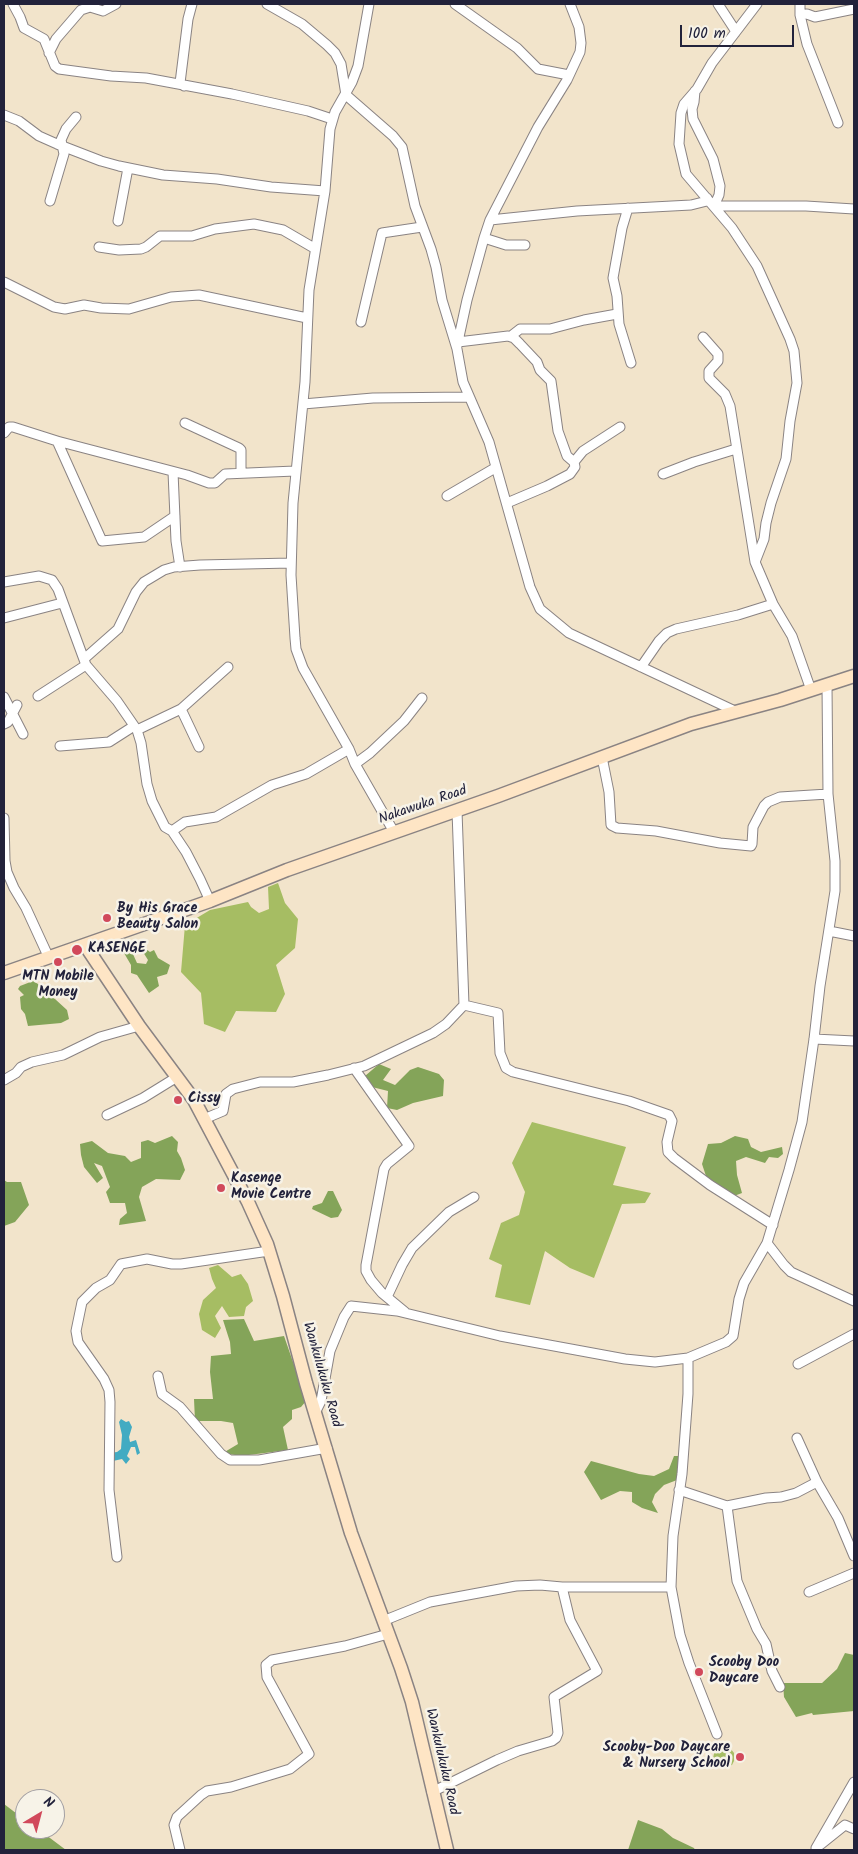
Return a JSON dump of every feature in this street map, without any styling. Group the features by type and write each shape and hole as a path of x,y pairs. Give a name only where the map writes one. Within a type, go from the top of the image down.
{"main road":[{"name":"Nakawuka Road","path":"4,973 210,901 288,870 457,811 691,724 854,676"},
{"name":"Wankulukuku Road","path":"85,945 139,1026 194,1100 248,1202 269,1251 351,1533 412,1702 446,1850"}],"street":[{"path":"13,4 24,28 44,40 55,66 64,71 146,78 284,105 332,119"},
{"path":"49,53 56,38 81,10 90,7 103,11 116,4"},
{"path":"184,86 180,83 188,19 192,4"},
{"path":"267,4 302,24 335,53 341,64 346,95 400,144 415,206 431,249 444,308 457,346 463,382 489,442 535,602 540,609 569,634 735,711"},
{"path":"369,4 358,66 346,95 332,119 325,191 314,248 309,290 303,404 295,471 291,563 296,649 310,681 394,832"},
{"path":"455,4 517,48 538,68 569,75"},
{"path":"457,346 490,220 538,127 569,75 580,52 579,27 570,4"},
{"path":"718,4 735,30 735,33"},
{"path":"755,562 764,539 771,503 786,459 796,383 796,369 790,339 757,266 740,239 686,174 679,144 681,113 684,104 695,91 712,63 757,4"},
{"path":"800,4 800,15 807,44 838,123"},
{"path":"800,15 815,16 854,9"},
{"path":"695,91 692,109 693,119 713,160 720,186 719,195 714,206"},
{"path":"4,115 19,121 40,136 61,146 128,168 271,187 325,191"},
{"path":"50,201 64,154 61,140 66,129 76,116"},
{"path":"118,221 128,168"},
{"path":"490,220 577,210 691,205 707,202 707,198"},
{"path":"714,206 806,206 854,209"},
{"path":"628,208 622,228 613,278 617,296 617,314 631,363"},
{"path":"99,247 120,250 141,249 160,236 192,236 215,229 254,224 284,230 314,248"},
{"path":"361,322 382,233 401,232 422,227"},
{"path":"484,238 490,242 506,245 525,245"},
{"path":"4,282 54,307 65,310 84,305 129,309 171,297 199,294 307,318"},
{"path":"457,346 511,336 520,329 550,330 584,320 617,314"},
{"path":"507,503 570,474 575,467 574,462 567,456 558,431 551,381 511,336"},
{"path":"703,337 718,354 718,361 709,371 708,378 725,394 730,406 755,562 774,604 792,636 811,690"},
{"path":"303,404 366,398 469,397"},
{"path":"185,423 239,448 241,450 241,473"},
{"path":"4,433 13,426 57,441 209,483 214,483 225,474 295,471"},
{"path":"574,462 586,448 620,427"},
{"path":"57,441 102,541 144,537 175,516"},
{"path":"663,474 708,457 736,449"},
{"path":"447,496 495,468"},
{"path":"174,472 177,554 180,567"},
{"path":"38,696 85,662 118,629 136,592 144,582 164,570 180,567 291,563"},
{"path":"4,582 40,576 52,580 58,589 85,662 117,701 135,728 141,742 147,784 152,801 165,827 172,831 200,879 210,901"},
{"path":"4,618 62,603"},
{"path":"641,667 667,633 676,629 738,615 774,604"},
{"path":"60,746 110,742 135,728 181,709 228,667"},
{"path":"315,1413 324,1390 330,1351 344,1317 351,1306 407,1313 500,1336 625,1359 655,1362 688,1358 726,1342 733,1336 739,1299 744,1283 767,1243 802,1122 835,891 835,861 828,794 827,685"},
{"path":"4,697 24,734"},
{"path":"355,764 370,753 404,721 422,698"},
{"path":"4,724 8,722 18,705"},
{"path":"181,709 199,747"},
{"path":"172,831 185,822 216,817 272,785 306,774 349,749"},
{"path":"602,757 609,792 611,825 617,828 656,831 720,843 750,846 752,844 753,827 768,802 780,797 828,794"},
{"path":"204,1119 222,1111 226,1094 233,1089 260,1082 293,1082 354,1068 377,1060 433,1033 446,1024 464,1005 457,811"},
{"path":"4,818 7,872 26,908 48,958"},
{"path":"829,931 854,936"},
{"path":"464,1005 498,1013 500,1053 506,1068 513,1072 629,1101 669,1115 672,1121 667,1142 668,1152 710,1185 773,1225"},
{"path":"4,1080 27,1064 63,1055 100,1037 139,1026"},
{"path":"814,1038 854,1042"},
{"path":"354,1068 408,1146 387,1164 384,1169 366,1265 366,1271 370,1280 407,1313"},
{"path":"107,1115 143,1098 177,1077"},
{"path":"387,1297 412,1248 449,1212 474,1197"},
{"path":"767,1243 791,1272 854,1301"},
{"path":"117,1557 109,1490 109,1390 78,1342 76,1331 82,1302 96,1288 110,1280 121,1264 147,1259 181,1264 269,1251"},
{"path":"798,1364 854,1334"},
{"path":"688,1358 687,1403 673,1536 671,1587 674,1609 684,1649 717,1734"},
{"path":"158,1376 162,1394 180,1407 221,1454 230,1460 259,1460 327,1448"},
{"path":"797,1438 817,1482 838,1518 854,1556"},
{"path":"679,1490 727,1506 781,1497 796,1493 817,1482"},
{"path":"727,1506 737,1581 757,1629 766,1644 772,1670 780,1688"},
{"path":"809,1592 854,1573"},
{"path":"383,1621 430,1602 516,1586 671,1587"},
{"path":"432,1792 496,1760 556,1738 558,1727 554,1697 597,1671 570,1620 562,1587"},
{"path":"180,1850 174,1826 176,1817 201,1795 207,1791 231,1787 290,1769 309,1754 267,1677 266,1665 272,1660 345,1646 388,1634"},
{"path":"816,1849 854,1782"},
{"path":"816,1849 845,1826 854,1830"}],"green space":[{"path":"278,883 285,903 298,919 295,948 276,965 285,994 276,1012 236,1011 225,1032 204,1024 201,993 181,972 185,925 210,910 248,902 259,913 269,909 268,887"},
{"path":"146,949 150,952 154,950 158,958 170,965 167,974 157,977 159,986 149,993 137,975 131,973 131,965 124,953 132,952 137,963 146,964 148,960 143,952"},
{"path":"33,981 43,987 43,993 55,999 67,1010 69,1019 61,1023 28,1026 25,1014 21,1009 20,997 24,995 18,989 20,986"},
{"path":"379,1064 391,1069 383,1080 395,1085 410,1070 418,1067 439,1074 444,1080 443,1096 413,1103 397,1110 387,1108 388,1091 372,1087 365,1076"},
{"path":"532,1122 626,1147 613,1185 651,1193 645,1203 622,1204 594,1278 570,1268 545,1251 530,1305 495,1297 502,1265 489,1259 501,1223 519,1215 525,1192 512,1163"},
{"path":"172,1136 178,1142 177,1151 185,1170 180,1180 156,1179 142,1187 139,1197 146,1221 119,1225 120,1219 127,1213 125,1203 110,1203 106,1192 110,1187 102,1166 94,1163 103,1178 97,1183 84,1167 80,1144 92,1141 108,1153 125,1156 131,1162 141,1158 141,1142 148,1140 155,1143"},
{"path":"735,1136 748,1139 751,1147 761,1152 782,1147 783,1154 778,1158 769,1157 765,1163 746,1157 736,1161 737,1175 742,1193 734,1196 707,1179 702,1164 708,1144 721,1143"},
{"path":"4,1180 7,1182 21,1182 29,1205 15,1222 4,1226"},
{"path":"328,1191 333,1191 342,1210 338,1217 331,1218 312,1209 313,1206 322,1203"},
{"path":"218,1265 232,1277 241,1274 248,1284 253,1301 246,1307 244,1316 229,1317 222,1306 215,1316 221,1328 215,1338 202,1330 199,1314 203,1300 216,1288 209,1268"},
{"path":"244,1319 254,1341 284,1336 301,1385 306,1401 301,1407 292,1410 292,1419 283,1427 288,1450 241,1456 223,1453 238,1444 233,1423 195,1421 194,1399 213,1399 210,1372 211,1356 231,1354 230,1342 223,1320"},
{"path":"674,1456 680,1456 677,1480 664,1485 655,1494 652,1502 658,1513 642,1508 632,1502 632,1492 620,1491 601,1500 584,1472 591,1461 639,1474 654,1476 669,1469"},
{"path":"845,1653 854,1655 854,1711 813,1715 812,1713 796,1717 784,1697 783,1683 822,1683 837,1669"},
{"path":"722,1743 727,1744 734,1753 734,1761 732,1765 717,1768 712,1763 715,1749"},
{"path":"4,1804 15,1812 15,1839 51,1839 66,1850 4,1850"},
{"path":"638,1820 662,1829 673,1838 695,1850 628,1850"}],"water":[{"path":"121,1419 126,1422 129,1421 132,1427 129,1437 130,1442 136,1440 140,1453 137,1455 135,1447 131,1447 127,1456 130,1459 126,1464 122,1459 113,1461 109,1453 117,1452 121,1449 122,1435 119,1422"}],"place":[{"name":"By His Grace Beauty Salon","path":"107,918"},
{"name":"KASENGE","path":"77,950"},
{"name":"MTN Mobile Money","path":"58,962"},
{"name":"Cissy","path":"178,1100"},
{"name":"Kasenge Movie Centre","path":"221,1188"},
{"name":"Scooby Doo Daycare","path":"699,1672"},
{"name":"Scooby-Doo Daycare & Nursery School","path":"740,1757"}]}
